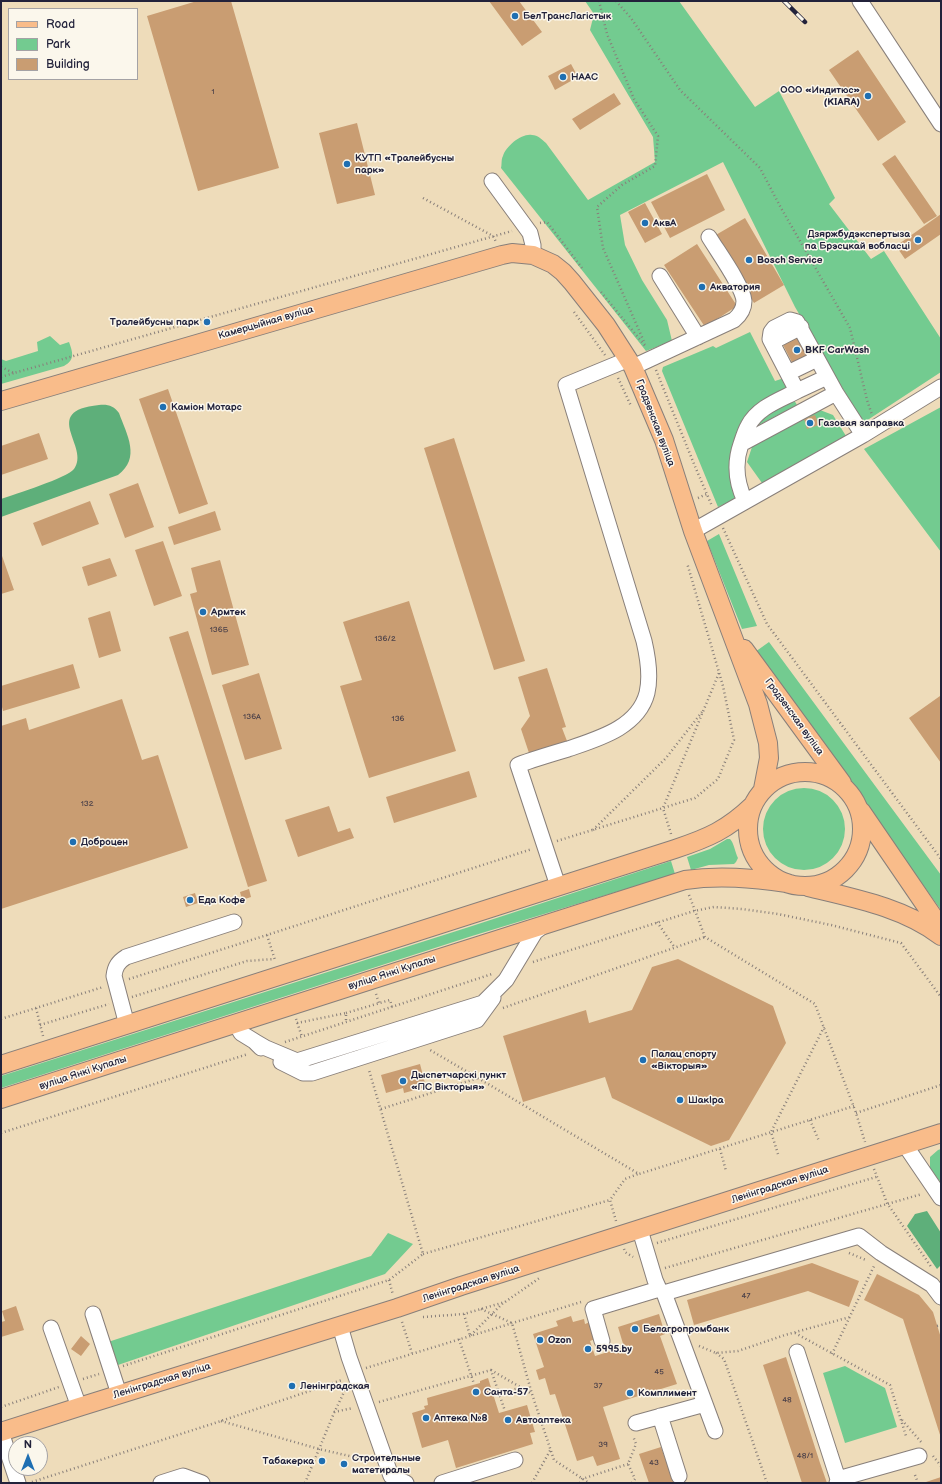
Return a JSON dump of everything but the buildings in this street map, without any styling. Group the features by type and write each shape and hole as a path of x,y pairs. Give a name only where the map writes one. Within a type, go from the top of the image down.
{"main road":[{"name":"Камерцыйная вуліца","path":"1,401 502,255 512,253 533,255"},
{"name":"Гродзенская вуліца","path":"533,255 553,264 572,282 606,325 664,440 693,531 758,704 766,736 769,758 763,789"},
{"name":"Гродзенская вуліца","path":"728,622 747,654 848,790"},
{"path":"1,1065 675,849 710,836 728,827 753,805 763,789 778,778 796,772 815,772 833,779 848,790 941,928"},
{"path":"753,805 748,824 749,843 757,860 770,874 787,883 805,886 862,901 903,914 920,922 941,936"},
{"path":"805,886 821,884 836,877 848,867 857,853 862,838 862,822 858,806"},
{"name":"вуліца Янкі Купалы","path":"1,1099 685,880 722,877 787,883"},
{"name":"Ленінградская вуліца","path":"1,1432 340,1326 642,1238 941,1133"}],"street":[{"path":"860,1 941,124"},
{"path":"492,181 526,226 532,239 533,255"},
{"path":"558,886 518,765 596,740 614,731 629,721 640,708 647,694 649,681 649,668 644,641 566,385 625,364 649,353 698,337 734,320 742,312 744,306 743,294 740,287 709,238"},
{"path":"660,276 698,337"},
{"path":"797,391 774,346 770,334 774,328 790,320 797,322 803,331 836,393 863,435"},
{"path":"774,346 803,331"},
{"path":"786,369 815,354"},
{"path":"745,501 738,487 736,471 737,456 747,426 757,414 770,405 827,377"},
{"path":"693,531 877,427 941,387"},
{"path":"741,444 836,393"},
{"path":"127,1025 114,976 114,968 119,961 126,957 234,922"},
{"path":"235,1024 241,1033 258,1049 269,1056 303,1073 312,1073 477,1020 515,967 535,932 542,926"},
{"path":"905,1145 938,1194"},
{"path":"602,1341 593,1309 859,1236 879,1261 932,1285 941,1297"},
{"path":"642,1238 652,1271 715,1431"},
{"path":"93,1314 119,1394"},
{"path":"340,1326 352,1374 391,1476 406,1483"},
{"path":"51,1328 79,1407"},
{"path":"797,1352 838,1481 919,1456"},
{"path":"636,1423 705,1404"},
{"path":"660,1416 679,1476"},
{"path":"1,1432 18,1483"},
{"path":"442,1483 515,1460"},
{"path":"161,1483 183,1476 202,1483"}],"path":[{"path":"600,1 607,34 634,100 658,136 655,166 622,185 597,207 603,248 649,353 694,464 767,624 941,859"},
{"path":"616,1 631,18 680,90 760,168 781,208 850,328 867,400 877,427"},
{"path":"423,198 493,236 502,255"},
{"path":"1,377 526,226"},
{"path":"574,311 625,364 632,407"},
{"path":"1,367 14,373"},
{"path":"1,1019 695,798 718,779 734,740 719,673 686,560"},
{"path":"663,808 719,673"},
{"path":"592,830 666,758 704,708"},
{"path":"1,1133 248,1054 258,1049 694,910 714,907 742,908 778,914 831,925 901,943 941,997"},
{"path":"694,910 705,937 815,1004 856,1113 941,1085"},
{"path":"657,922 675,948"},
{"path":"502,1008 705,937"},
{"path":"40,1026 247,961 274,959"},
{"path":"297,1023 346,1014 390,1000 392,1007"},
{"path":"36,1008 48,1050"},
{"path":"346,1014 346,1022"},
{"path":"778,1154 771,1132 824,1027"},
{"path":"430,1050 639,1174 854,1106"},
{"path":"362,1072 370,1070 423,1254"},
{"path":"382,1109 478,1078"},
{"path":"810,1120 819,1141"},
{"path":"720,1149 726,1170"},
{"path":"618,1254 642,1238 876,1176"},
{"path":"652,1271 886,1203 938,1194"},
{"path":"1,1407 389,1280 423,1254 610,1200"},
{"path":"886,1203 932,1268"},
{"path":"832,1354 879,1261 846,1252"},
{"path":"470,1336 504,1302 548,1275"},
{"path":"27,1483 221,1421 352,1374 459,1339 588,1300"},
{"path":"417,1318 425,1316 464,1314 504,1302"},
{"path":"481,1309 493,1313 512,1323 532,1394 554,1460 589,1483"},
{"path":"464,1314 470,1336"},
{"path":"716,1353 738,1351 795,1332 850,1317"},
{"path":"402,1323 410,1321"},
{"path":"937,1326 941,1325"},
{"path":"795,1332 890,1385 906,1436"},
{"path":"459,1339 474,1384"},
{"path":"697,1346 716,1353 724,1359 767,1483"},
{"path":"396,1397 491,1370 532,1394"},
{"path":"491,1370 505,1412"},
{"path":"305,1483 352,1374"},
{"path":"498,1394 520,1388"},
{"path":"221,1421 319,1449 378,1462"},
{"path":"636,1423 629,1426 636,1444 628,1464 636,1483"},
{"path":"532,1483 551,1449"},
{"path":"580,1483 582,1479 628,1464"},
{"path":"915,1475 918,1483"},
{"path":"632,1483 635,1479"}],"green space":[{"path":"585,1 679,1 755,107 779,91 835,198 829,204 871,259 884,251 941,339 941,372 863,423 795,307 723,162 620,215 625,245 642,280 667,320 672,341 646,351 501,168 502,157 511,144 524,136 534,135 546,143 588,200 655,162 653,137 590,30 594,14"},
{"path":"750,332 775,381 784,378 790,389 765,401 730,468 735,499 718,507 662,371 663,367 713,346 716,348"},
{"path":"50,336 60,345 69,342 72,356 68,364 1,384 1,359 6,361 38,351 37,342"},
{"path":"794,400 797,405 755,427 756,420"},
{"path":"99,405 110,406 119,413 128,438 131,454 125,468 118,475 1,517 1,499 62,477 74,469 77,460 77,451 70,431 69,422 72,414 81,409"},
{"path":"941,407 941,552 864,449"},
{"path":"820,410 833,415 846,436 762,483 747,462 752,447 805,412"},
{"path":"719,534 757,626 742,629 707,541"},
{"path":"769,642 941,875 941,910 755,652"},
{"path":"804,788 820,791 833,800 842,813 845,829 842,845 833,858 820,867 804,870 788,867 775,858 766,845 763,829 766,813 775,800 788,791"},
{"path":"727,839 730,839 738,858 734,864 709,865 691,870 687,857 710,849"},
{"path":"671,861 675,874 472,936 1,1088 1,1076"},
{"path":"941,1149 941,1183 930,1168 930,1157"},
{"path":"927,1211 941,1233 941,1265 937,1269 907,1226 915,1214"},
{"path":"388,1233 413,1244 385,1274 115,1366 108,1342 371,1256"},
{"path":"845,1366 885,1388 897,1427 845,1443 823,1373"}],"railway":[{"path":"784,1 805,22"}],"place":[{"name":"БелТрансЛагістык","path":"515,16"},
{"name":"НААС","path":"563,77"},
{"name":"ООО «Индитюс» (KIARA)","path":"868,96"},
{"name":"КУТП «Тралейбусны парк»","path":"347,164"},
{"name":"АквА","path":"645,223"},
{"name":"Дзяржбудэкспертыза па Брэсцкай вобласці","path":"918,240"},
{"name":"Bosch Service","path":"749,260"},
{"name":"Акватория","path":"702,287"},
{"name":"Тралейбусны парк","path":"207,322"},
{"name":"BKF CarWash","path":"797,350"},
{"name":"Каміон Мотарс","path":"163,407"},
{"name":"Газовая заправка","path":"810,423"},
{"name":"Армтек","path":"203,612"},
{"name":"Доброцен","path":"73,842"},
{"name":"Еда Кофе","path":"190,900"},
{"name":"Палац спорту «Вікторыя»","path":"643,1060"},
{"name":"Дыспетчарскі пункт «ПС Вікторыя»","path":"403,1081"},
{"name":"ШакІра","path":"680,1100"},
{"name":"Белагропромбанк","path":"635,1329"},
{"name":"Ozon","path":"540,1340"},
{"name":"5995.by","path":"588,1349"},
{"name":"Ленінградская","path":"292,1386"},
{"name":"Санта-57","path":"476,1392"},
{"name":"Комплимент","path":"630,1393"},
{"name":"Аптека №8","path":"426,1418"},
{"name":"Автоаптека","path":"508,1420"},
{"name":"Табакерка","path":"322,1461"},
{"name":"Строительные матетиралы","path":"344,1464"}]}
